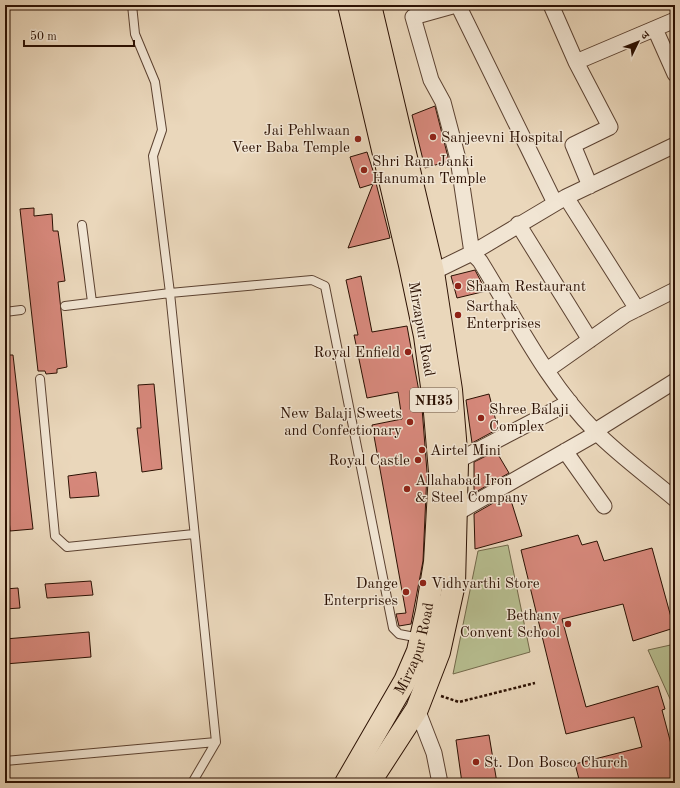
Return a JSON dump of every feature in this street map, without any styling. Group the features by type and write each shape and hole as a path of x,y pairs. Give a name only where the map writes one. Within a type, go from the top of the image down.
{"highway":[{"name":"Mirzapur Road","path":"349,5 410,265 425,336 434,401 440,472 454,584 439,652 417,709 369,783"},
{"name":"Mirzapur Road","path":"346,783 405,681 418,651 447,519 457,460 452,390 433,272 370,5"}],"street":[{"path":"637,309 560,200 457,5 413,17 431,80 443,102 458,159 472,253 480,261 524,335 570,402 596,432 672,493"},
{"path":"551,5 576,62 610,127 573,145 590,186"},
{"path":"576,62 675,20"},
{"path":"655,29 675,74"},
{"path":"433,272 472,253 560,200 675,145"},
{"path":"518,224 590,340"},
{"path":"547,370 625,315 675,290"},
{"path":"447,519 565,451 675,381"},
{"path":"457,460 570,402"},
{"path":"565,451 604,506"},
{"path":"417,709 434,753 440,783"}],"lane":[{"path":"132,5 135,34 155,82 162,130 153,156 170,293 216,742 192,783"},
{"path":"82,225 92,302"},
{"path":"65,306 170,293 312,280 325,286 393,628 399,634 421,638"},
{"path":"5,312 21,310"},
{"path":"40,379 55,536 61,543 68,547 194,534"},
{"path":"5,762 216,742"}],"path":[{"path":"442,696 459,702 535,683"}],"green space":[{"path":"508,545 530,652 453,674 478,551"},
{"path":"675,644 675,710 648,650"}],"building":[{"name":"Sanjeevni Hospital","path":"435,106 449,161 425,168 412,115"},
{"path":"367,152 377,183 390,238 348,248 373,184 360,188 350,157"},
{"path":"34,208 34,216 52,214 53,231 58,231 65,281 58,282 67,367 57,369 57,373 46,374 45,371 38,371 20,209"},
{"path":"475,270 486,291 457,298 451,276"},
{"path":"361,276 372,332 407,326 422,408 427,472 423,561 411,624 399,626 396,614 406,613 372,425 402,419 398,392 367,398 354,335 358,335 346,280"},
{"path":"5,355 13,355 33,529 10,531 5,466"},
{"path":"154,384 162,469 142,472 137,428 141,428 138,385"},
{"name":"Shree Balaji Complex","path":"489,394 498,429 472,443 466,400"},
{"path":"496,451 509,473 474,493 474,462"},
{"path":"96,472 99,496 70,498 68,476"},
{"path":"509,494 522,536 475,549 474,514"},
{"path":"578,535 582,545 597,541 604,561 652,548 674,628 633,641 623,604 562,619 586,707 658,686 665,709 662,710 675,759 675,783 580,783 575,764 642,747 634,717 566,734 521,550"},
{"path":"91,581 93,595 47,598 45,584"},
{"path":"18,588 20,608 5,609 5,589"},
{"path":"89,632 91,657 5,664 5,639"},
{"name":"St. Don Bosco Church","path":"489,735 497,783 462,783 456,740"}],"place":[{"name":"Sanjeevni Hospital","path":"433,137"},
{"name":"Jai Pehlwaan Veer Baba Temple","path":"358,139"},
{"name":"Shri Ram Janki Hanuman Temple","path":"364,170"},
{"name":"Shaam Restaurant","path":"458,286"},
{"name":"Sarthak Enterprises","path":"458,315"},
{"name":"Royal Enfield","path":"408,352"},
{"name":"Shree Balaji Complex","path":"481,418"},
{"name":"New Balaji Sweets and Confectionary","path":"410,422"},
{"name":"Airtel Mini","path":"422,450"},
{"name":"Royal Castle","path":"418,460"},
{"name":"Allahabad Iron & Steel Company","path":"407,489"},
{"name":"Vidhyarthi Store","path":"423,583"},
{"name":"Dange Enterprises","path":"406,592"},
{"name":"Bethany Convent School","path":"568,624"},
{"name":"St. Don Bosco Church","path":"476,762"}]}
